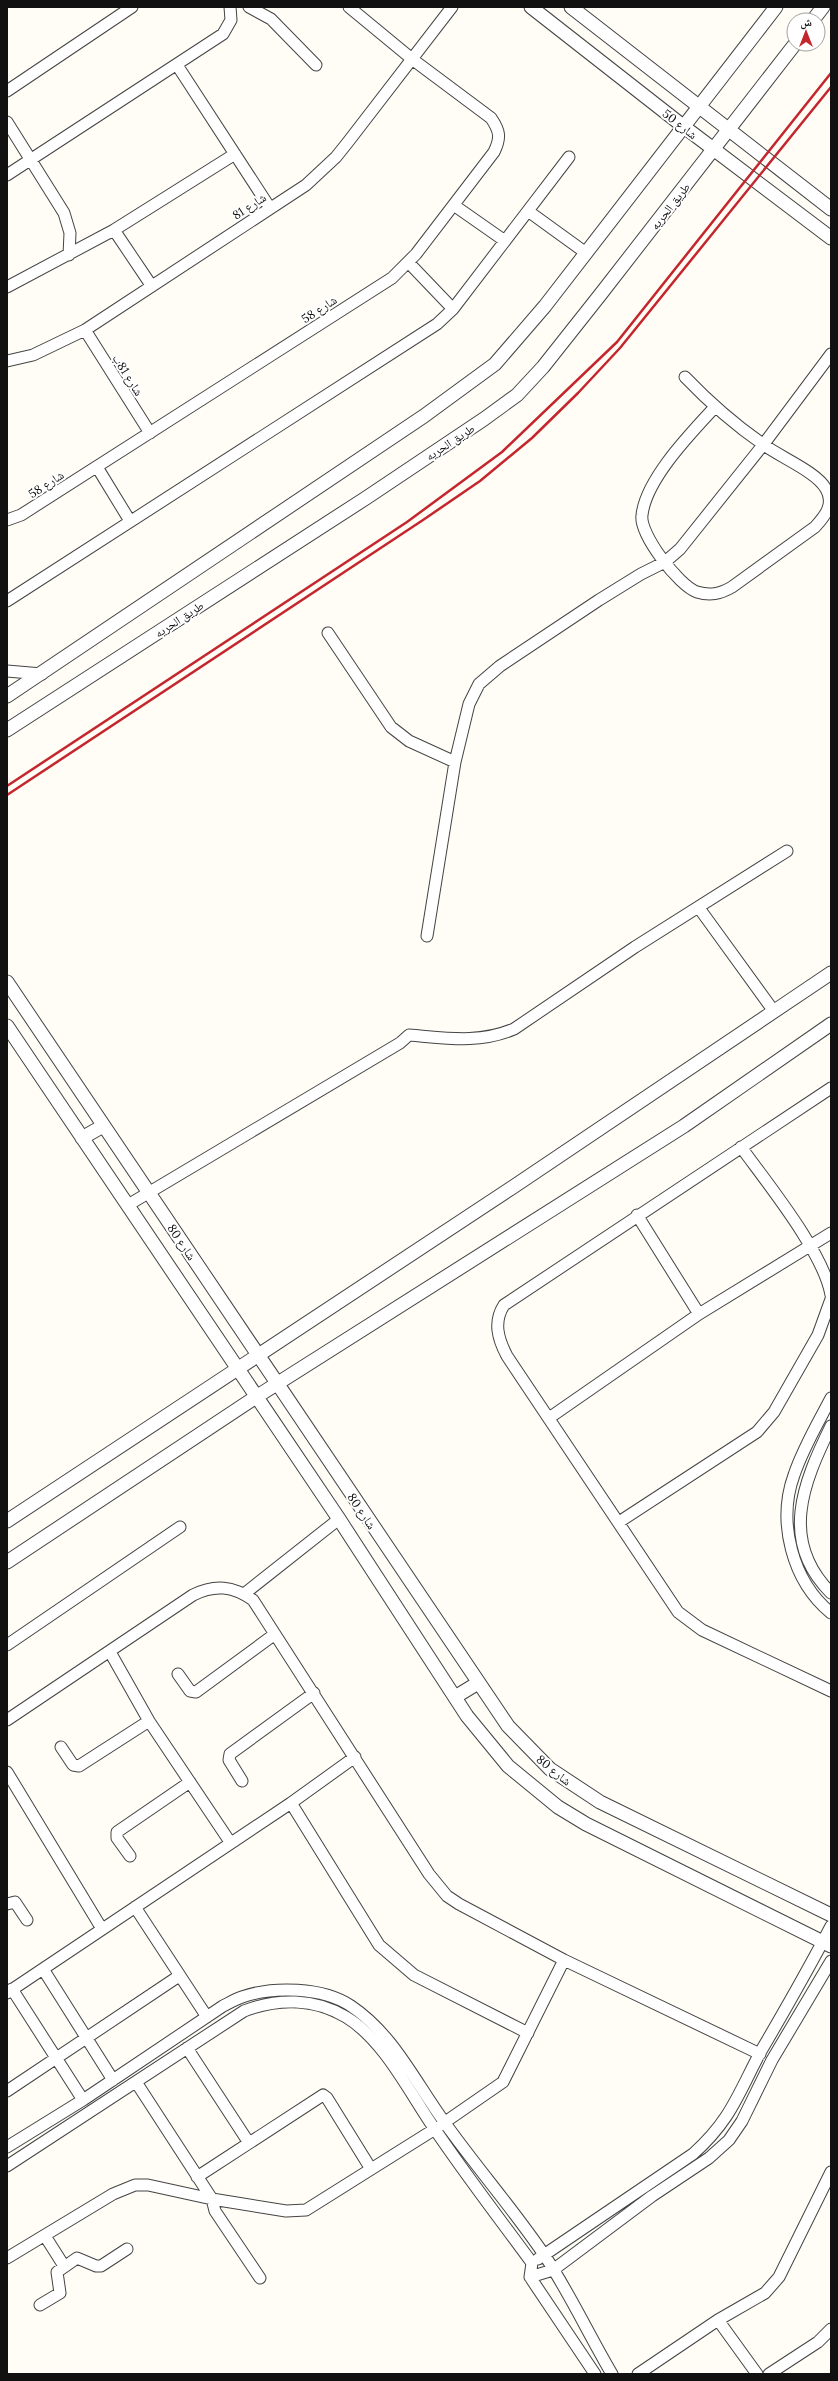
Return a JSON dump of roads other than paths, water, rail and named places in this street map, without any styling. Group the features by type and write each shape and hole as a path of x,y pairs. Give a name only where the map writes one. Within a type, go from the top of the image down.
{"street":[{"path":"7,91 132,7"},
{"path":"7,174 223,34 228,28 231,20 230,7"},
{"path":"249,7 271,19 316,65"},
{"name":"شارع 58","path":"7,520 21,515 392,278 408,263 455,206 494,152 500,138 498,128 491,118 412,59 349,7"},
{"name":"شارع 81","path":"7,361 33,355 85,330 306,185 336,157 452,7"},
{"name":"شارع 50","path":"532,7 714,150 831,238"},
{"path":"571,7 831,209"},
{"path":"7,696 42,674 424,416 495,364 532,322 776,7"},
{"name":"طريق الحريه","path":"7,730 366,498 484,419 517,394 567,337 789,52"},
{"path":"177,65 270,208"},
{"path":"7,122 68,223 72,244 69,255"},
{"path":"7,287 114,230 235,154"},
{"path":"7,601 437,324 453,309 569,157"},
{"path":"455,206 505,241"},
{"path":"528,211 586,253"},
{"path":"114,230 152,285"},
{"path":"408,263 453,309"},
{"name":"شارع 81ب","path":"85,330 150,433"},
{"path":"427,936 455,762 469,704 479,684 500,666 599,600 665,562 680,549 763,445 831,354"},
{"path":"685,377 715,407 763,445 819,480 826,489 830,498 829,507 815,527 732,588 718,594 695,591 677,578 665,562 643,525 642,515 653,486 677,449 715,407"},
{"path":"97,467 130,521"},
{"path":"328,633 391,727 409,741 455,762"},
{"path":"7,671 42,674"},
{"path":"128,1205 400,1043 409,1035 476,1039 495,1037 514,1029 634,947 699,908 787,851"},
{"path":"699,908 773,1010"},
{"path":"7,1521 513,1187 773,1010 831,973"},
{"name":"شارع 80","path":"7,982 478,1684 508,1726 528,1749 574,1787 600,1802 831,1915"},
{"path":"7,1562 256,1397 684,1126 831,1024"},
{"name":"شارع 80","path":"7,1026 339,1519 486,1742 508,1766 558,1807 586,1824 827,1944"},
{"path":"831,1088 637,1215 504,1305 499,1312 497,1322 498,1340 507,1356 670,1601 689,1622 702,1630 831,1691"},
{"path":"82,1138 104,1126"},
{"path":"741,1147 810,1246 830,1286 831,1295"},
{"path":"637,1215 699,1314"},
{"path":"549,1418 699,1314 831,1233"},
{"path":"618,1522 757,1432 774,1412 818,1335 831,1300"},
{"path":"831,1398 827,1416 794,1475 787,1506 788,1529 794,1556 803,1580 812,1596 831,1613"},
{"path":"831,1426 804,1487 800,1522 804,1552 810,1567 820,1582 831,1593"},
{"path":"244,1594 339,1519"},
{"path":"7,1645 180,1527"},
{"path":"7,1720 110,1652 193,1594 205,1589 219,1587 232,1588 253,1600 429,1874 447,1896 564,1960 760,2054"},
{"path":"178,1674 190,1691 196,1692 275,1634"},
{"path":"110,1652 149,1721 230,1842"},
{"path":"455,1697 478,1684"},
{"path":"242,1781 229,1760 230,1754 314,1693"},
{"path":"61,1747 73,1765 79,1766 149,1721"},
{"path":"83,2100 10,1991 230,1842 291,1803 355,1757"},
{"path":"7,1772 102,1929"},
{"path":"130,1856 117,1838 117,1832 190,1782"},
{"path":"291,1803 379,1945 414,1975 528,2033"},
{"path":"7,1904 15,1902 27,1920"},
{"path":"135,1907 207,2017"},
{"path":"532,2263 693,2154 709,2140 735,2104 760,2054 827,1944 831,1926"},
{"path":"7,2258 112,2194 135,2185 148,2185 212,2199 286,2210 306,2210 435,2129 503,2082 564,1960"},
{"path":"530,2277 554,2270 652,2196 709,2158 730,2140 742,2121 772,2060 831,1961"},
{"path":"43,1969 113,2080"},
{"path":"7,2091 179,1976"},
{"path":"7,2146 83,2100 207,2017 242,1997 271,1991 327,1995 350,2005 372,2022 391,2041 444,2122 544,2254 612,2374"},
{"path":"7,2166 244,2011 260,2004 295,2001 329,2009 357,2025 378,2046 435,2129 532,2263 530,2277 595,2374"},
{"path":"187,2048 249,2143"},
{"path":"136,2082 212,2199 216,2211 260,2278"},
{"path":"197,2177 323,2095 327,2098 371,2169"},
{"path":"638,2374 718,2320 765,2293 773,2284 831,2172"},
{"path":"45,2236 64,2266"},
{"path":"40,2305 60,2293 57,2272 64,2266 77,2258 101,2266 127,2249"},
{"path":"718,2320 757,2374"},
{"path":"769,2374 818,2342 830,2331"}],"railway":[{"path":"7,786 407,522 502,452 617,342 831,73"},
{"path":"7,795 423,520 480,481 532,438 578,393 620,348 831,87"}]}
